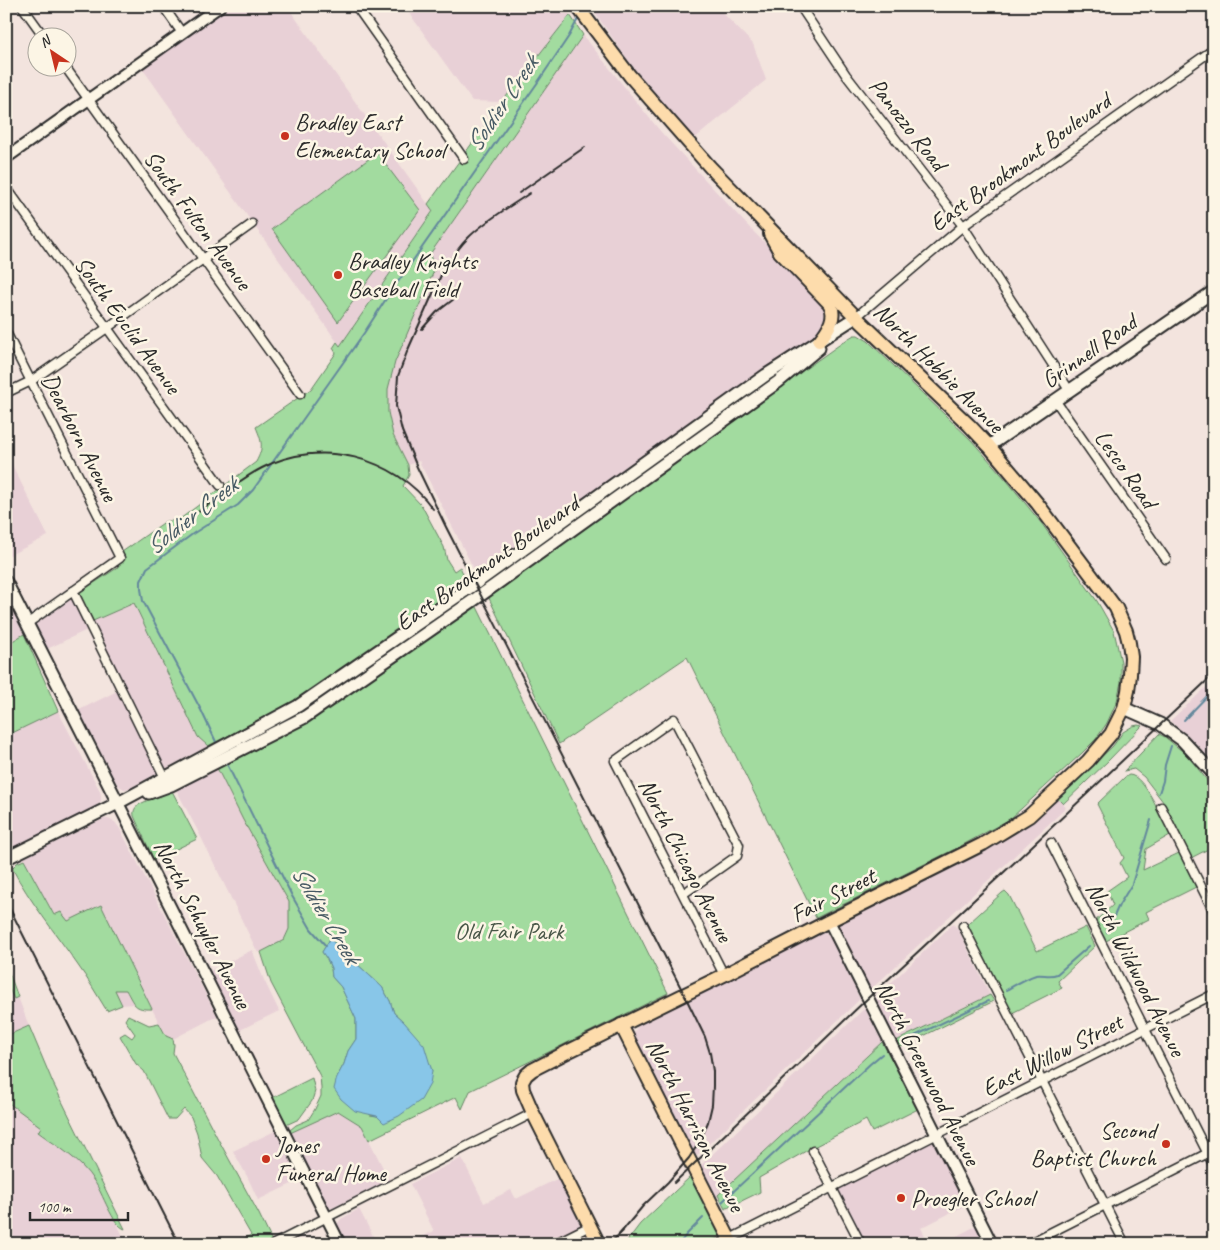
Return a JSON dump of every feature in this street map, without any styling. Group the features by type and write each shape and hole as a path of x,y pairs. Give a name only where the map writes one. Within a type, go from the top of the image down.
{"main road":[{"name":"North Hobbie Avenue","path":"577,6 630,76 710,167 856,317 969,425 1043,510 1108,597 1122,619 1131,657 1128,691 1124,708"},
{"path":"765,223 780,252 832,307 833,314 829,328 819,341"},
{"name":"Grinnell Road","path":"989,446 1214,291"},
{"name":"East Brookmont Boulevard","path":"228,750 298,706 483,578 766,375 856,317"},
{"name":"East Brookmont Boulevard","path":"8,858 165,778 305,717 465,606 778,382 856,317"},
{"name":"North Schuyler Avenue","path":"6,582 118,803"},
{"path":"1124,708 1160,724 1182,740 1214,774"},
{"name":"Fair Street","path":"533,1113 523,1090 522,1082 532,1070 984,844 1029,816 1088,761 1110,734 1124,708"},
{"name":"East Brookmont Boulevard","path":"118,803 169,786 214,757"},
{"name":"North Harrison Avenue","path":"621,1025 727,1242"},
{"path":"533,1113 599,1244"}],"street":[{"path":"22,6 38,28"},
{"path":"163,6 182,33"},
{"path":"6,158 220,6"},
{"path":"356,6 464,159"},
{"name":"Panozzo Road","path":"800,6 846,75 963,226 1069,390"},
{"name":"East Brookmont Boulevard","path":"856,317 963,226 1214,49"},
{"name":"South Fulton Avenue","path":"73,78 300,394"},
{"name":"South Euclid Avenue","path":"6,187 220,485"},
{"path":"6,393 31,381 252,224"},
{"name":"Dearborn Avenue","path":"6,332 120,558 73,591"},
{"name":"Lesco Road","path":"1055,400 1166,559"},
{"path":"28,623 73,591 165,778"},
{"name":"North Chicago Avenue","path":"683,894 737,856 739,845 674,719 615,761 724,975"},
{"name":"North Schuyler Avenue","path":"118,803 340,1244"},
{"path":"1161,807 1214,912"},
{"name":"North Wildwood Avenue","path":"1051,843 1145,1029 1211,1152 1214,1166"},
{"name":"North Greenwood Avenue","path":"829,921 992,1244"},
{"path":"963,926 1125,1244"},
{"name":"East Willow Street","path":"727,1242 1214,994"},
{"path":"274,1244 533,1113"},
{"path":"813,1151 861,1244"},
{"path":"1028,1244 1211,1152"},
{"path":"554,1244 590,1226"}],"shaded area":[{"name":"Bradley East Elementary School","path":"228,6 287,6 433,211 340,346 142,68"},
{"path":"404,6 564,6 570,15 502,102 472,101"},
{"path":"590,6 716,6 753,44 766,80 694,139 635,70"},
{"path":"583,35 661,132 747,225 825,304 828,316 821,331 477,575 419,461 408,465 393,435 388,412 388,389 430,254"},
{"path":"6,453 48,536 6,557"},
{"path":"73,598 89,629 45,650 36,629 36,624"},
{"path":"6,599 24,634 6,645"},
{"path":"134,603 198,737 208,746 130,788 124,789 114,779 79,710 125,687 93,621"},
{"path":"1214,680 1214,765 1191,738 1170,721"},
{"path":"58,711 100,791 101,801 95,808 12,852 6,841 6,736"},
{"path":"217,768 243,820 289,902 289,929 284,940 258,953 176,788"},
{"path":"1057,798 1066,808 869,991 838,927 841,922 1004,838 1026,824"},
{"path":"103,819 115,822 120,829 217,1016 173,1039 166,1037 101,906 68,921 54,915 23,858"},
{"path":"953,924 958,929 990,995 896,1041 874,999"},
{"path":"824,931 829,935 860,999 693,1159 634,1040 636,1029 646,1018"},
{"path":"252,950 279,1011 238,1031 208,972"},
{"path":"6,983 14,999 18,997 29,1026 6,1036"},
{"path":"114,990 126,990 133,1004 122,1005"},
{"path":"865,1008 882,1042 714,1200 698,1168"},
{"path":"6,1101 42,1127 38,1132 71,1155 88,1172 99,1188 127,1244 7,1244"},
{"path":"338,1111 362,1126 389,1180 332,1208 327,1206 290,1133"},
{"path":"275,1131 300,1180 258,1200 233,1151"},
{"name":"Proegler School","path":"932,1140 966,1205 921,1228 929,1244 865,1244 837,1189"},
{"path":"462,1158 484,1203 511,1190 516,1199 561,1177 583,1223 582,1225 543,1244 408,1244 434,1231 410,1184"},
{"path":"359,1209 374,1238 364,1244 345,1244 336,1226 341,1219"},
{"name":"Proegler School","path":"976,1226 981,1236 967,1244 941,1244"},
{"path":"588,1232 591,1238 586,1244 563,1244"}],"green space":[{"path":"570,15 583,35 430,254 434,271 395,362 388,389 388,412 393,435 408,465 409,475 403,486 422,506 444,547 447,560 454,571 460,567 467,582 292,703 208,746 198,737 134,603 93,621 79,593 117,568 124,558 122,552 166,521 180,519 256,462 261,444 256,427 311,389 336,353 333,348 337,342 340,346 433,211 428,204 502,102"},
{"name":"Bradley Knights Baseball Field","path":"377,153 420,210 338,322 272,229"},
{"path":"854,335 858,335 868,341 971,440 1042,524 1097,601 1114,631 1121,662 1121,682 1117,701 1107,723 1096,739 1010,819 959,847 816,918 687,657 559,744 487,594"},
{"name":"Old Fair Park","path":"475,603 668,993 470,1091 462,1109 456,1097 369,1140 362,1126 338,1111 290,1133 290,1130 296,1125 308,1120 321,1096 321,1088 320,1076 271,983 261,952 284,940 289,929 289,902 243,820 217,768 304,722","holes":["330,939 382,987 394,1013 404,1022 427,1058 432,1071 377,1116 370,1115 337,1077 348,1051 356,1039 356,1019 341,987 332,977 331,968 322,952"]},
{"path":"24,634 58,711 6,736 6,645"},
{"path":"1138,725 1142,726 1063,804 1057,798 1113,746 1123,732"},
{"path":"1159,734 1187,755 1214,789 1214,846 1191,858 1164,803 1144,777 1134,769 1124,771"},
{"path":"1129,775 1141,782 1147,790 1170,835 1146,849 1143,870 1179,853 1196,887 1146,912 1149,919 1104,942 1094,922 1113,905 1107,891 1127,877 1120,863 1124,858 1097,804"},
{"path":"171,789 197,839 154,860 134,816 134,811 140,804"},
{"path":"24,860 54,915 61,912 68,921 101,905 152,1009 141,1008 135,1005 126,990 115,990 122,1005 107,1011 12,868"},
{"path":"1005,891 1009,895 1037,951 1086,927 1095,946 1058,981 1062,988 1010,1014 967,928 969,923"},
{"path":"6,964 18,997 14,999 6,983"},
{"path":"990,995 994,1001 899,1048 896,1041"},
{"path":"128,1015 149,1025 159,1023 166,1036 173,1039 173,1053 272,1241 266,1244 234,1244 251,1235 217,1176 202,1158 197,1133 191,1117 184,1109 175,1119 168,1119 144,1071 136,1064 120,1036 125,1033 132,1038 135,1034 125,1020"},
{"path":"29,1026 53,1083 125,1229 116,1222 97,1186 82,1166 38,1132 41,1127 6,1101 6,1036"},
{"path":"882,1042 918,1109 872,1132 866,1120 806,1151 759,1178 760,1192 725,1209 718,1195"},
{"path":"312,1078 315,1091 312,1101 299,1119 286,1125 272,1098"},
{"path":"690,1177 719,1232 719,1237 706,1244 625,1244 640,1224"}],"water":[{"path":"330,939 382,987 394,1013 424,1045 432,1071 430,1084 421,1100 399,1116 384,1123 377,1116 355,1111 341,1099 334,1089 348,1051 356,1039 356,1019 341,987 332,977 331,968 322,952"}],"waterway":[{"name":"Soldier Creek","path":"217,744 143,601 141,581 147,568 194,533 238,505 253,490 538,82 569,36 579,17"},
{"path":"1184,720 1214,689"},
{"path":"1159,793 1171,746"},
{"name":"Soldier Creek","path":"226,762 292,896 311,929 326,946"},
{"path":"1107,932 1119,905 1132,884 1151,820"},
{"path":"1006,990 1036,975 1057,974 1089,946"},
{"path":"902,1042 988,1001"},
{"path":"722,1202 882,1054"},
{"path":"679,1244 703,1218"}],"railway":[{"path":"519,193 585,147"},
{"path":"530,193 489,220 474,233 460,247 442,273 398,376 396,406 402,431 446,527 684,994 705,1037 710,1053 713,1071 712,1105 708,1122 700,1141 689,1158 643,1206 618,1236"},
{"path":"422,329 437,312 454,299"},
{"path":"199,511 254,472 284,459 307,454 355,457 377,465 398,476 417,491 433,509"},
{"path":"674,1183 868,998 1214,674"},
{"path":"6,901 179,1244"},
{"path":"609,1244 623,1231"}],"place":[{"name":"Bradley East Elementary School","path":"285,136"},
{"name":"Bradley Knights Baseball Field","path":"338,275"},
{"name":"Second Baptist Church","path":"1166,1144"},
{"name":"Jones Funeral Home","path":"266,1159"},
{"name":"Proegler School","path":"901,1198"}]}
